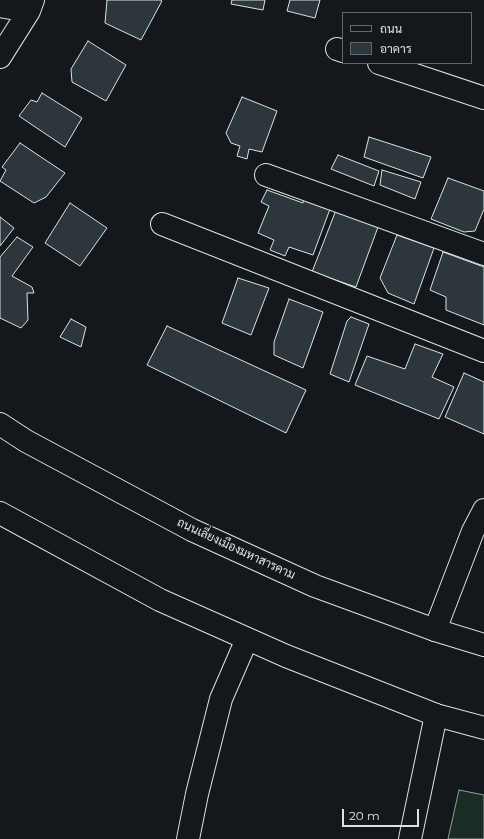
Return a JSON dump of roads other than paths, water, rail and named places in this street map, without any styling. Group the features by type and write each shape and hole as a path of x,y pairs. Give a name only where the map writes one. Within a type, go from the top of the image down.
{"main road":[{"path":"0,6 31,6"},
{"path":"0,57 31,6"},
{"path":"383,64 484,98"},
{"path":"266,175 484,254"},
{"path":"162,224 484,351"},
{"name":"ถนนเลี่ยงเมืองมหาสารคาม","path":"0,424 26,441 192,530 315,586 435,630 484,645"},
{"path":"435,630 473,531 484,510"},
{"path":"0,513 160,600 247,639 286,656 436,715 484,728"},
{"path":"188,839 197,794 221,699 247,639"},
{"path":"410,839 436,715"}]}
